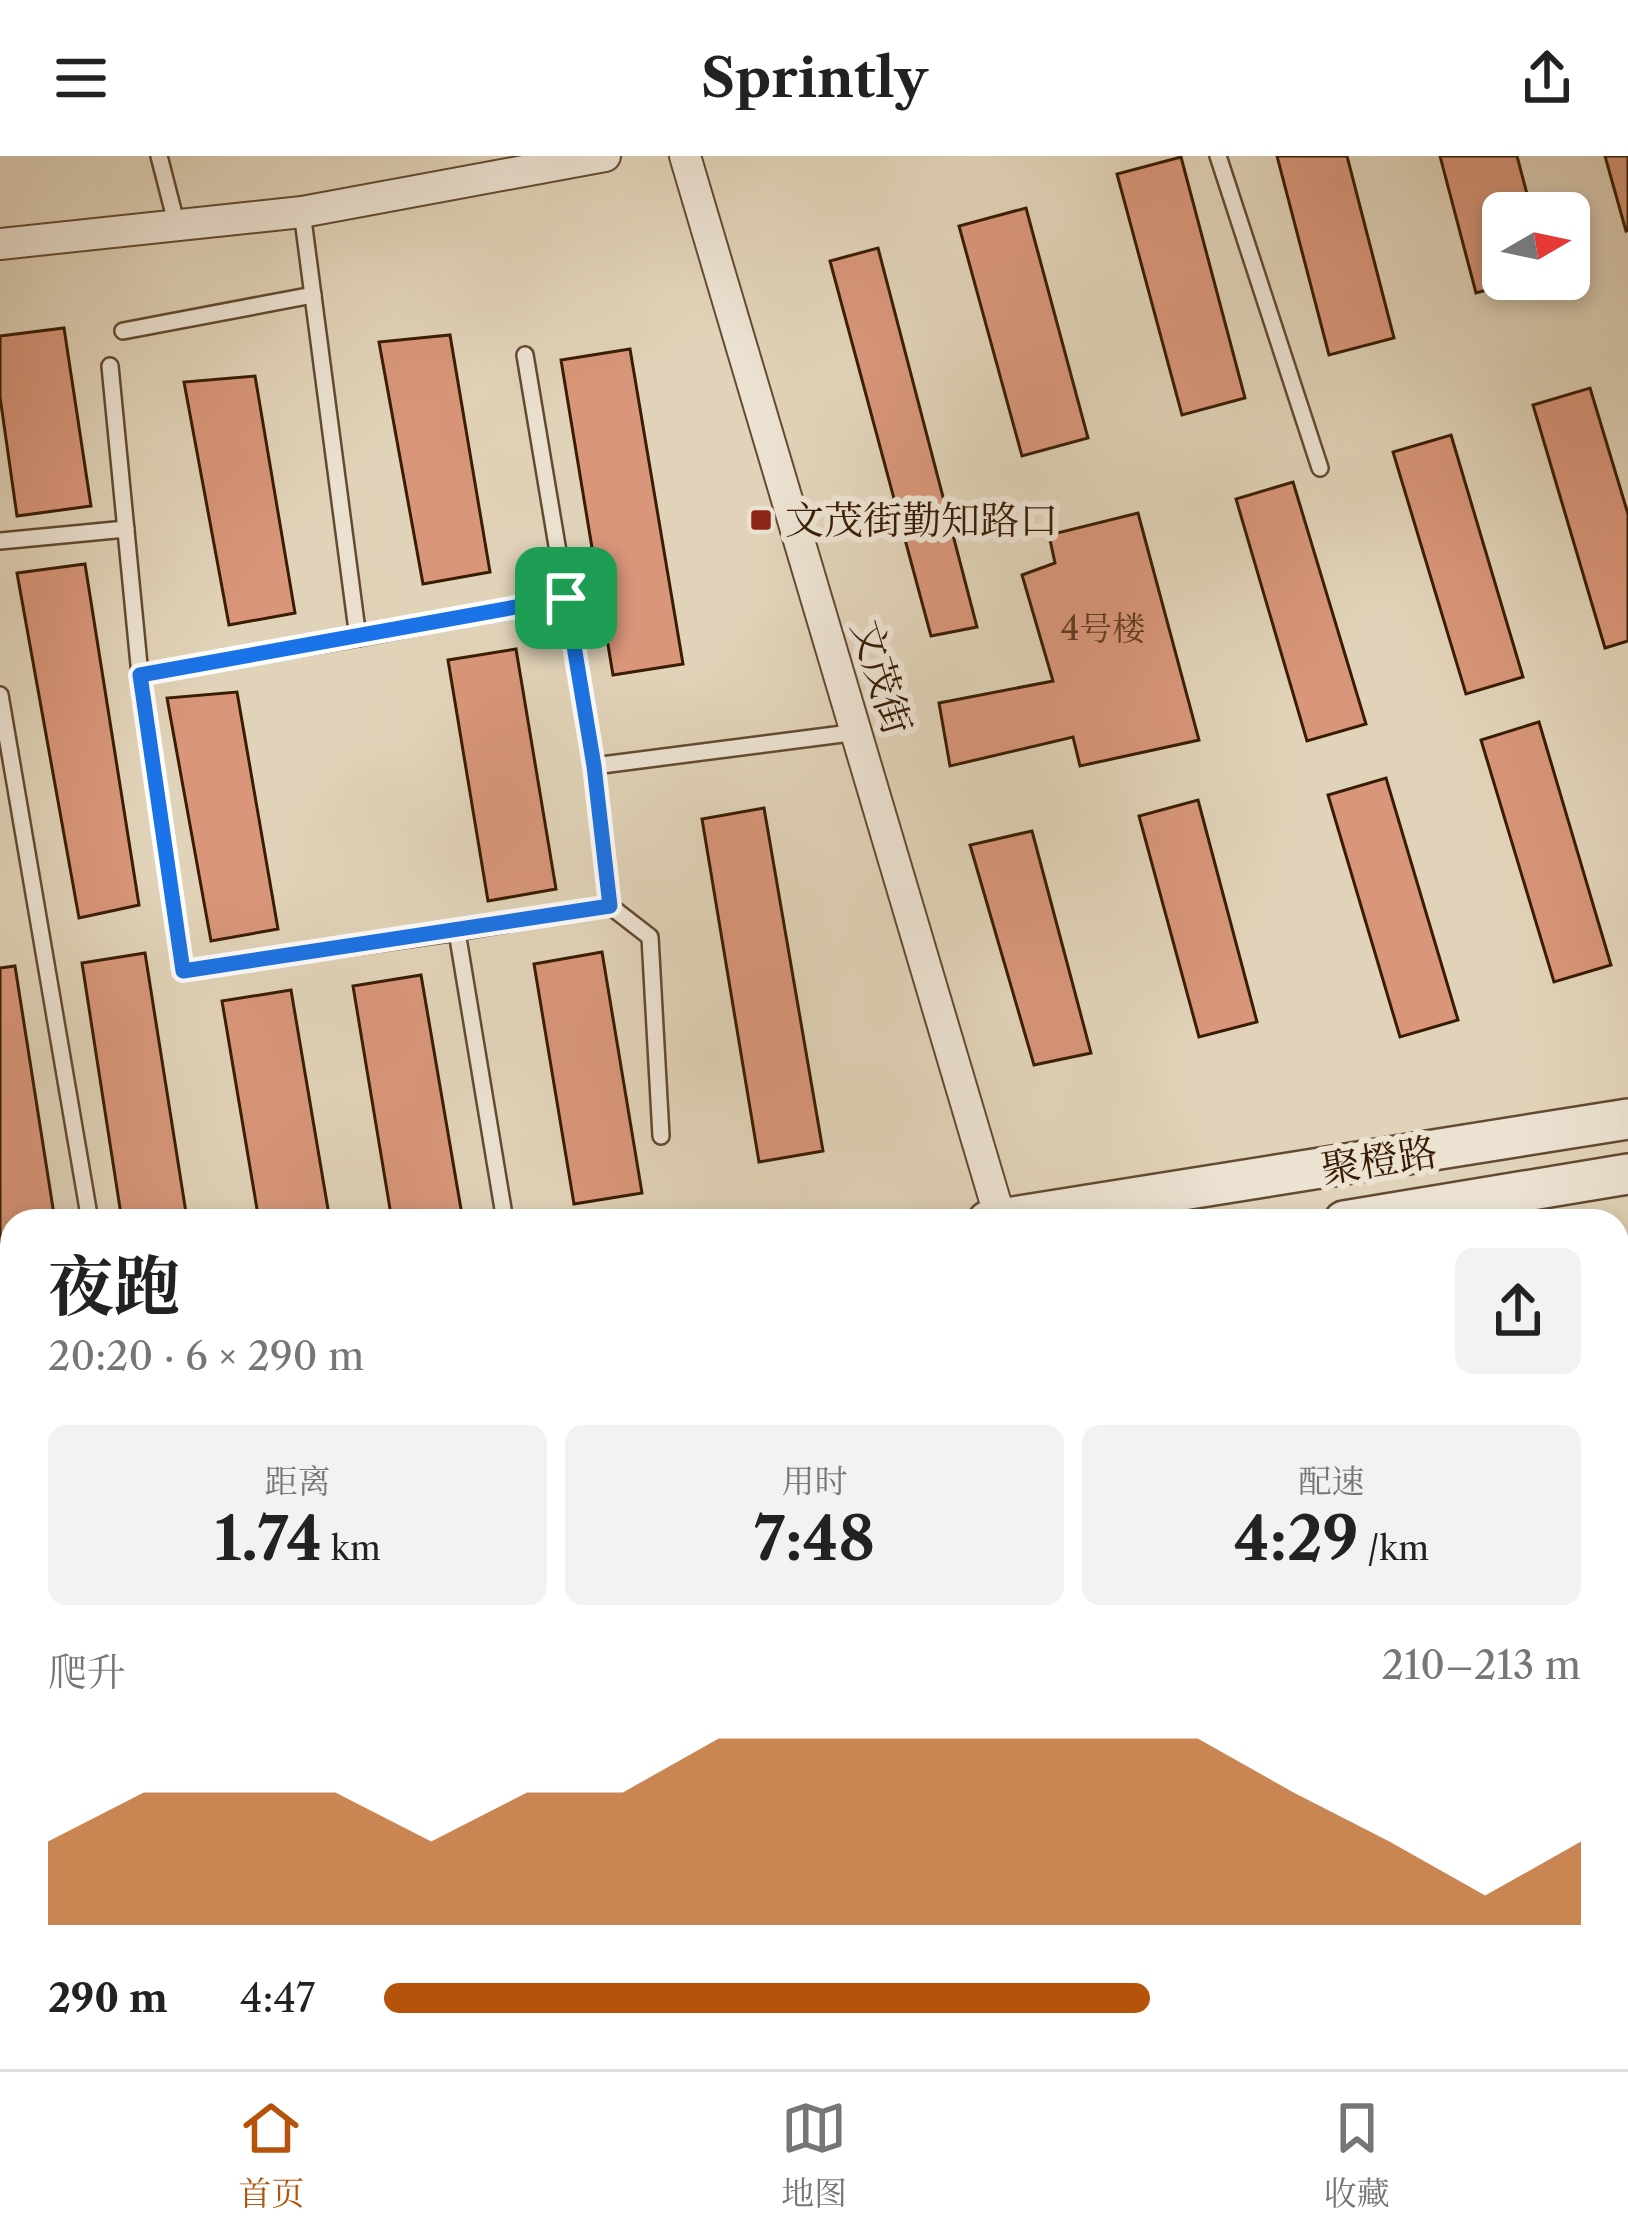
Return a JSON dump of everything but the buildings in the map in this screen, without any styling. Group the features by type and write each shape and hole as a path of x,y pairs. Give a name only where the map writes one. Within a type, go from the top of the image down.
{"street":[{"path":"0,244 302,212 605,156"},
{"name":"文茂街","path":"685,156 858,732 993,1209"},
{"name":"聚橙路","path":"1065,1209 1628,1119"},
{"name":"聚橙路","path":"1417,1209 1628,1174"}],"lane":[{"path":"159,156 177,226"},
{"path":"1218,156 1320,468"},
{"path":"302,212 358,638"},
{"path":"123,331 313,295"},
{"path":"525,356 594,766 610,906 650,937 661,1136"},
{"path":"110,366 140,675 183,971 610,906"},
{"path":"0,541 126,529"},
{"path":"140,675 566,598"},
{"path":"0,695 88,1209"},
{"path":"594,766 858,732"},
{"path":"457,932 503,1209"}],"place":[{"name":"文茂街勤知路口","path":"761,520"}],"route":[{"path":"566,598 594,766 610,906 183,971 140,675 566,598"}]}
